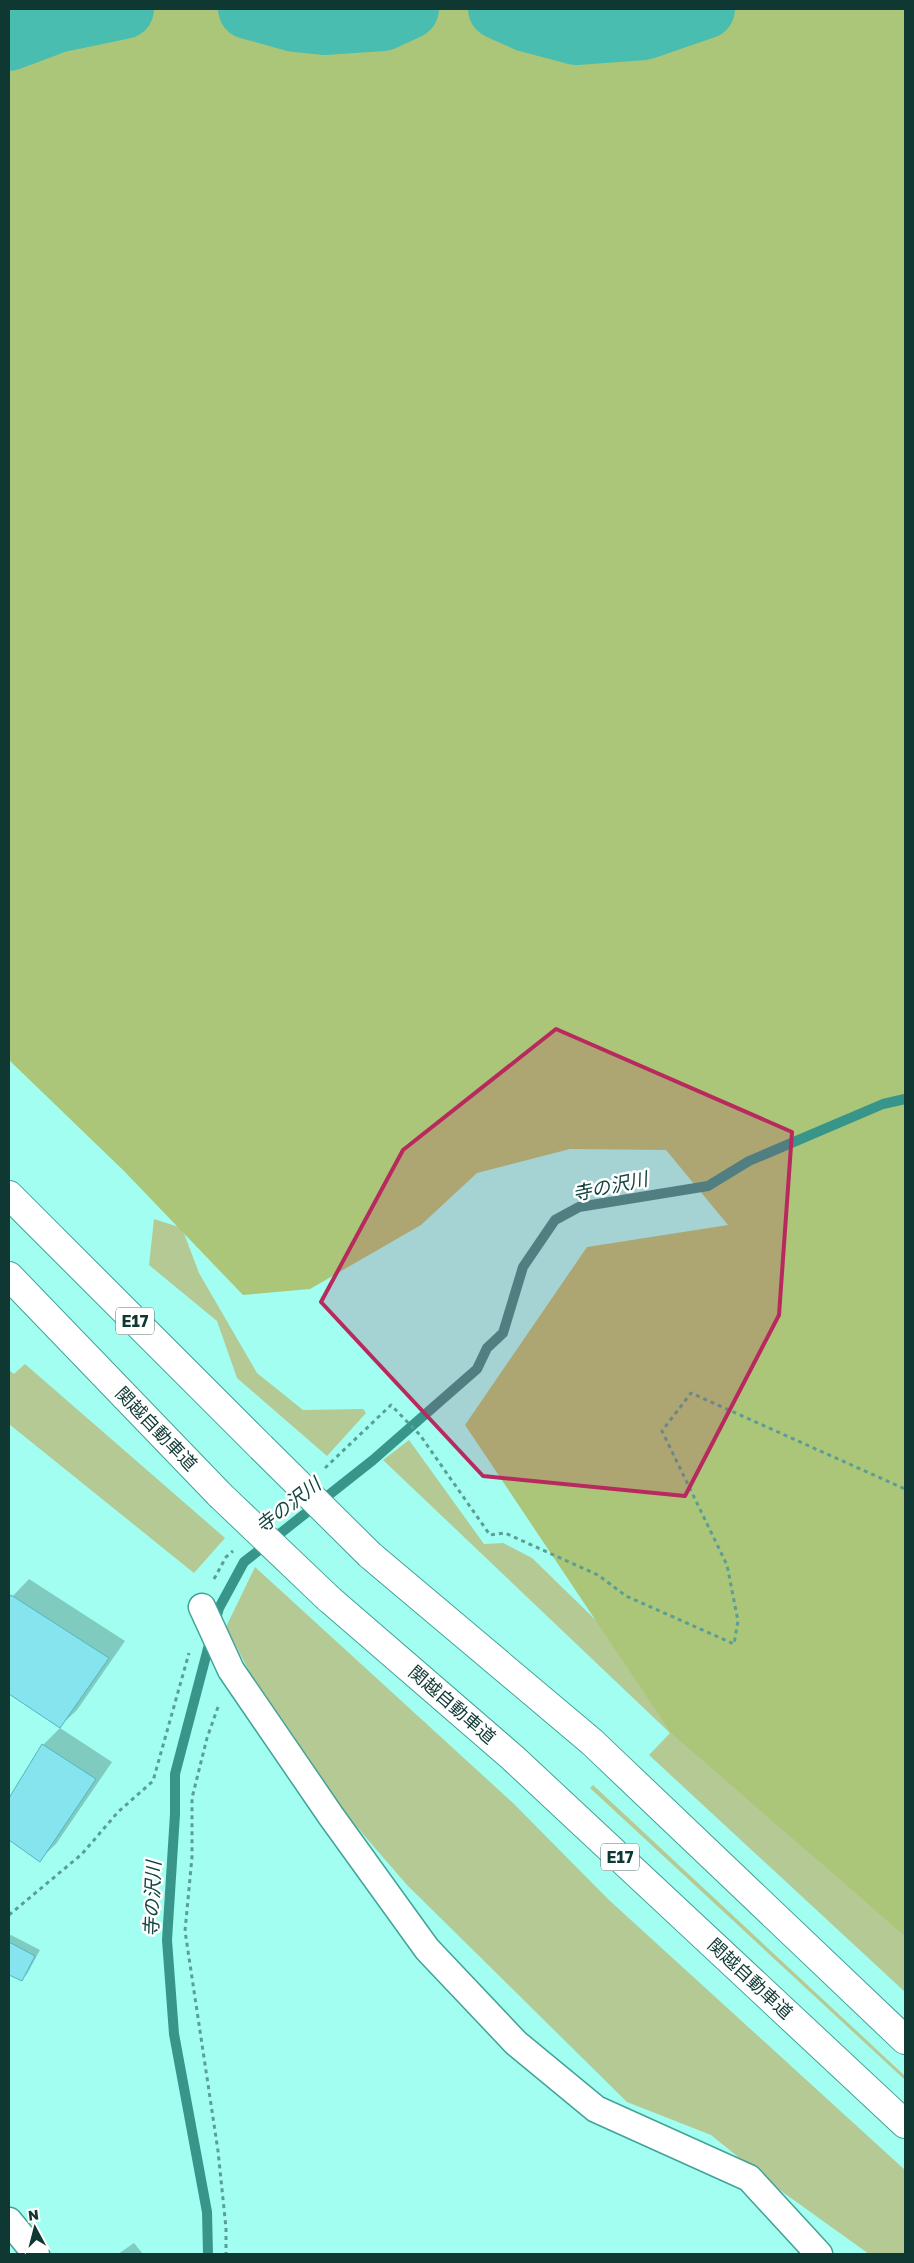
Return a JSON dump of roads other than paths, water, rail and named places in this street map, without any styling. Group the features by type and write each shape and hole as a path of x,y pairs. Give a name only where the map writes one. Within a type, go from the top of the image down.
{"highway":[{"name":"E17","path":"9,1195 370,1555 592,1742 905,2040"},
{"name":"関越自動車道","path":"9,1276 220,1495 328,1598 513,1758 905,2124"}],"street":[{"path":"204,1612 228,1665 331,1816 427,1949 516,2043 596,2110 749,2178 820,2254"},
{"path":"9,2222 36,2254"}],"waterway":[{"path":"9,41 57,23 124,9"},
{"path":"248,9 295,22 324,25 383,21 409,9"},
{"path":"498,9 527,22 576,35 644,30 705,9"},
{"name":"寺の沢川","path":"215,1623 219,1608 244,1562 373,1460 477,1369 487,1348 503,1333 523,1267 555,1220 579,1207 708,1186 749,1161 883,1104 905,1099"},
{"name":"寺の沢川","path":"208,2254 207,2212 174,2034 167,1940 175,1814 175,1774 211,1637"}]}
